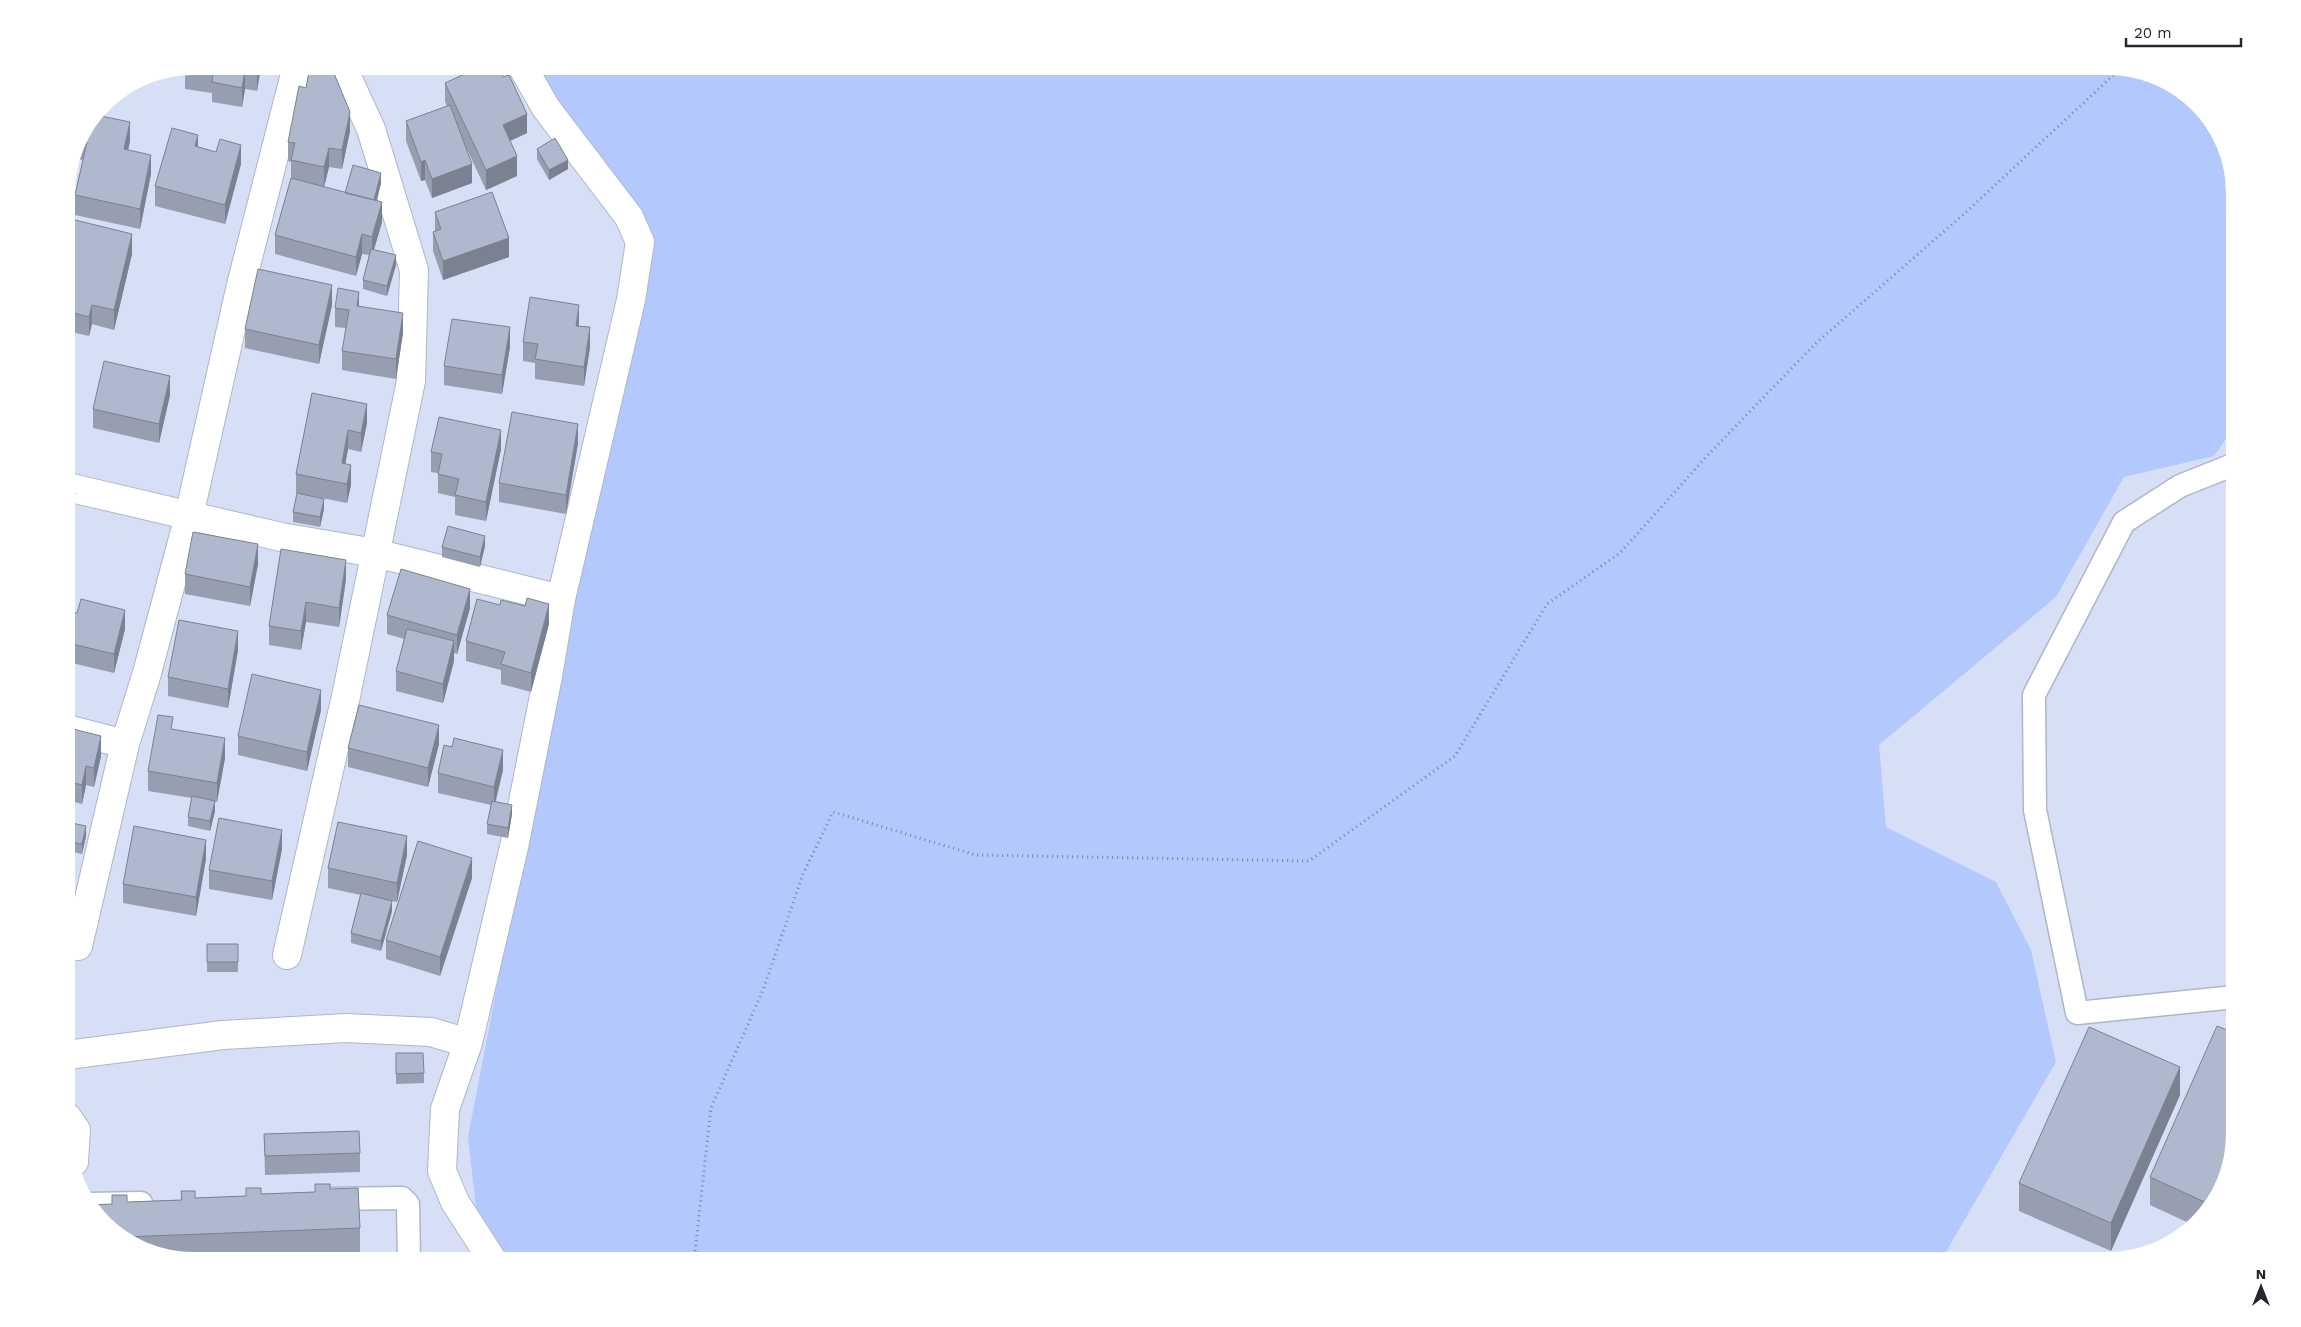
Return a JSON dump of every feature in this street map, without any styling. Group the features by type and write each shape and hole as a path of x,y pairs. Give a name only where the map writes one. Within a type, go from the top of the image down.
{"street":[{"path":"78,946 125,744 147,673 189,516 241,285 296,75"},
{"path":"287,955 411,381 414,270 371,129 346,75"},
{"path":"488,1252 455,1202 442,1171 445,1109 468,1043 514,847 548,676 561,599 629,309 640,242 629,217 546,108 527,75"},
{"path":"75,489 281,537 375,553 561,599"},
{"path":"75,731 125,744"},
{"path":"75,1054 223,1035 346,1028 431,1032 468,1043"},
{"path":"75,1129 75,1144"}],"lane":[{"path":"2226,468 2180,486 2124,522 2034,695 2035,810 2077,1013 2226,998"},
{"path":"304,1200 402,1198 408,1204 409,1252"},
{"path":"98,1204 158,1202"}],"path":[{"path":"695,1252 711,1108 763,990 803,874 833,812 976,855 1309,861 1456,756 1547,604 1620,554 1707,456 1815,344 1971,208 2113,75"}],"shaded area":[{"path":"543,75 2108,75 2139,79 2153,84 2180,99 2192,109 2210,134 2222,162 2225,177 2226,439 2214,456 2124,477 2056,597 1879,745 1886,827 1996,882 2031,950 2056,1062 1946,1252 481,1252 468,1137 543,747 645,259"}],"building":[{"path":"213,75 244,75 242,88 212,82"},
{"path":"308,75 335,75 350,112 342,150 329,148 324,167 291,160 295,143 288,142 299,86 306,88"},
{"path":"462,75 502,75 503,77 509,75 527,114 503,125 517,156 486,170 445,83"},
{"path":"450,105 472,164 432,179 425,160 421,162 406,121"},
{"path":"103,116 130,122 124,149 151,155 140,209 75,195 87,142"},
{"path":"172,128 198,135 195,146 216,152 220,139 241,145 225,205 155,186"},
{"path":"555,138 568,160 549,170 537,149"},
{"path":"353,165 381,173 374,200 345,193"},
{"path":"291,178 382,202 372,237 362,234 356,257 275,235"},
{"path":"492,192 509,238 443,261 433,232 441,229 435,212"},
{"path":"75,220 132,234 114,310 92,305 89,317 75,313"},
{"path":"371,249 396,255 387,286 363,280"},
{"path":"258,269 332,285 319,345 245,329"},
{"path":"338,288 359,292 357,306 403,313 396,359 342,351 349,310 335,308"},
{"path":"530,297 579,305 576,326 590,327 584,367 535,359 538,344 523,342"},
{"path":"452,319 510,327 502,375 444,366"},
{"path":"104,361 170,376 159,424 93,409"},
{"path":"312,393 367,404 361,433 348,430 342,463 351,465 347,484 296,474"},
{"path":"512,412 578,424 566,495 499,483"},
{"path":"439,417 501,430 486,502 455,495 459,479 438,474 442,454 431,452"},
{"path":"297,493 324,499 320,517 293,512"},
{"path":"448,526 485,536 480,557 442,547"},
{"path":"193,532 258,544 250,587 185,574"},
{"path":"281,549 346,560 339,608 306,602 301,631 269,626"},
{"path":"401,569 470,589 457,635 387,615"},
{"path":"527,598 549,604 531,673 501,664 505,652 466,641 477,599 500,605 501,600 525,606"},
{"path":"81,599 125,610 114,654 75,645 75,613 77,613"},
{"path":"179,620 238,631 228,689 168,677"},
{"path":"407,629 454,641 443,684 396,671"},
{"path":"252,674 321,690 307,752 238,736"},
{"path":"359,705 439,725 428,768 348,748"},
{"path":"158,715 173,717 171,729 225,738 217,783 148,771"},
{"path":"75,730 101,736 94,768 86,766 82,785 75,783"},
{"path":"454,738 503,750 494,787 438,773 444,745 452,747"},
{"path":"192,796 215,801 210,821 188,817"},
{"path":"492,801 512,805 508,828 487,824"},
{"path":"219,818 282,830 272,881 209,870"},
{"path":"338,822 407,836 397,883 328,868"},
{"path":"75,824 86,826 82,844 75,843"},
{"path":"134,826 206,840 196,897 123,884"},
{"path":"418,841 472,858 440,957 386,940"},
{"path":"361,893 392,901 381,941 351,933"},
{"path":"207,944 238,944 238,962 207,962"},
{"path":"2217,1026 2226,1030 2225,1150 2222,1165 2210,1193 2204,1202 2150,1177"},
{"path":"2089,1027 2180,1067 2111,1223 2019,1183"},
{"path":"396,1053 423,1053 424,1073 396,1074"},
{"path":"359,1131 360,1153 265,1156 264,1134"},
{"path":"315,1184 330,1184 330,1189 358,1188 360,1228 135,1237 109,1218 98,1205 112,1204 112,1195 127,1195 127,1202 182,1200 181,1191 195,1191 195,1198 246,1196 246,1188 261,1188 261,1194 315,1192"}]}
